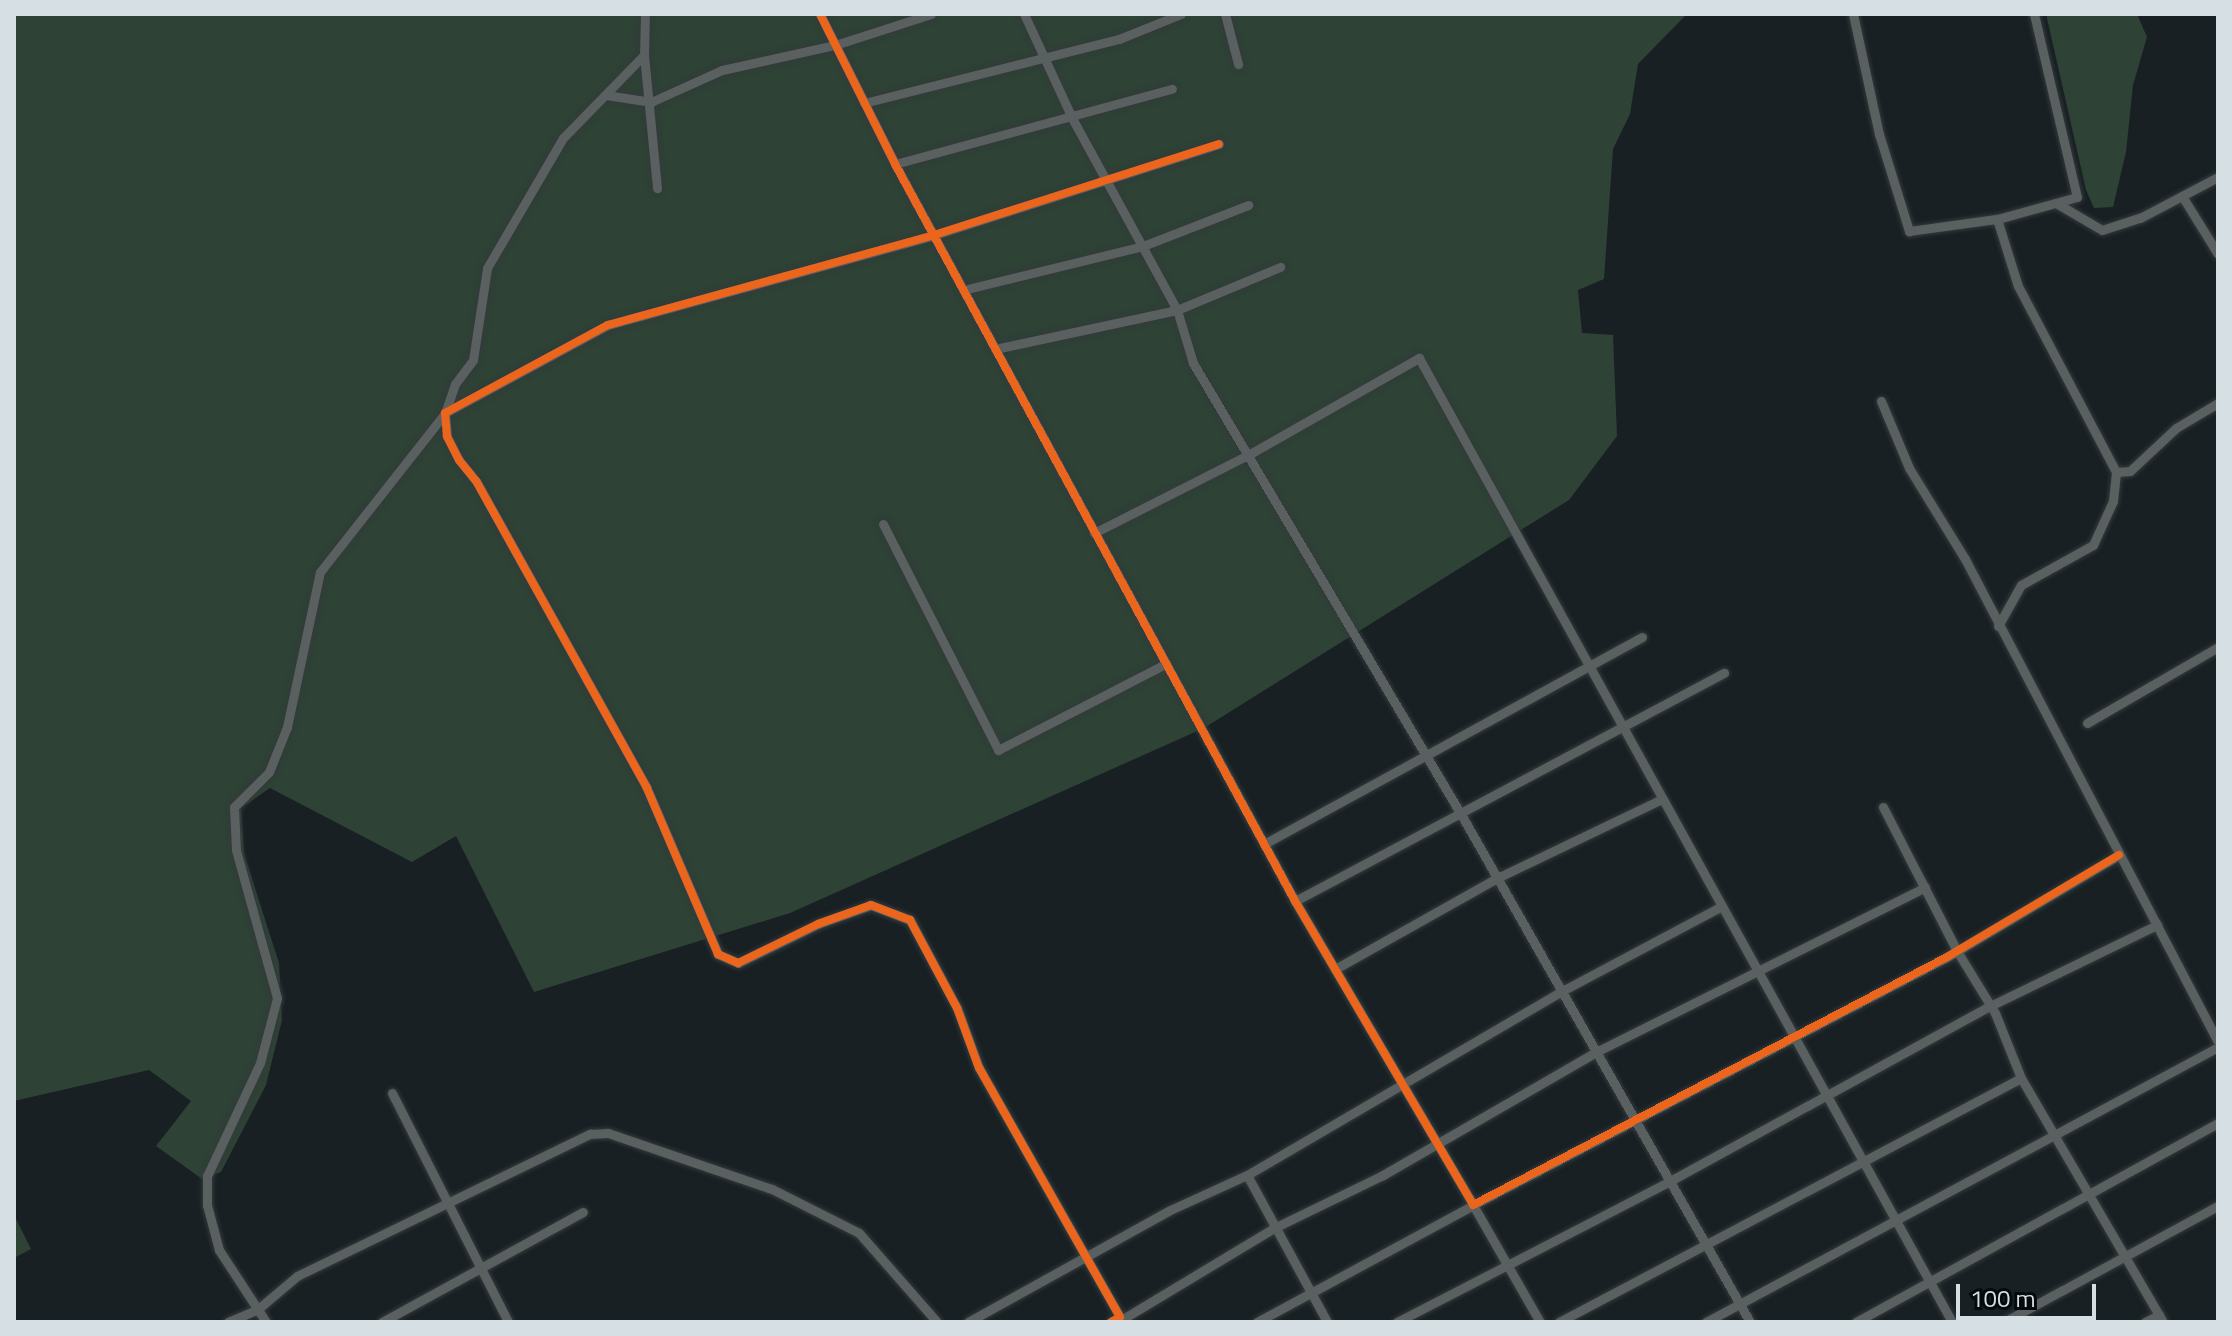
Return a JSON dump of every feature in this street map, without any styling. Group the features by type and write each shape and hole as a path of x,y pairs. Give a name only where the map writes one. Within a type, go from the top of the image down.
{"street":[{"path":"645,14 644,55 657,188"},
{"path":"820,14 895,164 1295,901 1473,1205 1504,1266 1540,1322"},
{"path":"606,95 651,102 722,70 835,45 931,14"},
{"path":"1024,14 1072,118 1111,182 1177,310 1193,363 1462,816 1750,1322"},
{"path":"864,103 1043,55 1119,39 1181,14"},
{"path":"1225,14 1238,64"},
{"path":"1853,14 1879,134 1909,231 1997,219 2077,197 2034,14"},
{"path":"266,1322 219,1250 207,1205 207,1176 260,1063 277,998 239,865 234,807 269,772 287,727 320,572 445,413 455,384 473,360 487,268 563,138 644,55"},
{"path":"895,164 1172,89"},
{"path":"445,413 608,325 934,235 1111,182 1219,144"},
{"path":"2056,203 2102,230 2218,177"},
{"path":"2182,196 2218,254"},
{"path":"963,290 1143,246 1248,205"},
{"path":"1997,219 2018,286 2116,472 2113,501 2093,545 2021,585 1998,626"},
{"path":"995,349 1177,310 1280,267"},
{"path":"1094,533 1248,455 1419,358 1622,728 1795,1033 1860,1160 1952,1322"},
{"path":"1706,1322 2218,1044 1965,559 1909,468 1881,401"},
{"path":"2116,472 2130,471 2176,428 2218,403"},
{"path":"445,413 447,436 459,460 476,481 647,788 718,954 738,963 818,924 871,905 910,920 957,1008 979,1068 1086,1254 1118,1320 1276,1227 1437,1143 1596,1052 1925,887"},
{"path":"883,524 998,750 1165,664"},
{"path":"1264,844 1424,752 1642,637"},
{"path":"2087,723 2218,647"},
{"path":"1295,901 1462,816 1724,673"},
{"path":"1335,969 1497,878 1662,799"},
{"path":"1883,807 1957,951 1990,1006 2021,1078 2057,1134 2161,1318 2145,1322"},
{"path":"1257,1322 1309,1290 1795,1033 1957,951 2119,855"},
{"path":"968,1322 1086,1254 1247,1175 1562,991 1722,906"},
{"path":"1397,1322 1670,1181 1826,1092 1990,1006 2157,925"},
{"path":"1559,1322 1860,1160 2021,1078"},
{"path":"392,1093 508,1322"},
{"path":"1856,1322 1929,1279 2092,1197 2218,1123"},
{"path":"228,1322 258,1309 297,1276 450,1205 590,1134 608,1133 772,1189 859,1233 937,1322"},
{"path":"1247,1175 1327,1322"},
{"path":"2004,1322 2218,1206"},
{"path":"382,1322 583,1212"}],"green space":[{"path":"14,14 1687,14 1638,64 1630,114 1613,149 1604,279 1578,290 1582,333 1613,335 1617,436 1569,500 1204,728 790,913 534,992 456,836 412,862 270,788 241,808 244,854 279,963 282,1020 266,1085 221,1172 202,1179 156,1146 191,1101 149,1070 14,1101"},
{"path":"2046,14 2137,14 2147,37 2133,85 2126,152 2113,207 2094,208 2086,190"},
{"path":"14,1215 31,1249 14,1258"}],"cycle path":[{"path":"820,14 895,164 1295,901 1473,1205 1947,957 2119,855"},
{"path":"1111,1322 1120,1317 979,1068 957,1008 910,920 871,905 818,924 738,963 718,954 647,788 476,481 459,460 447,436 445,413 608,325 934,235 1219,144"}]}
